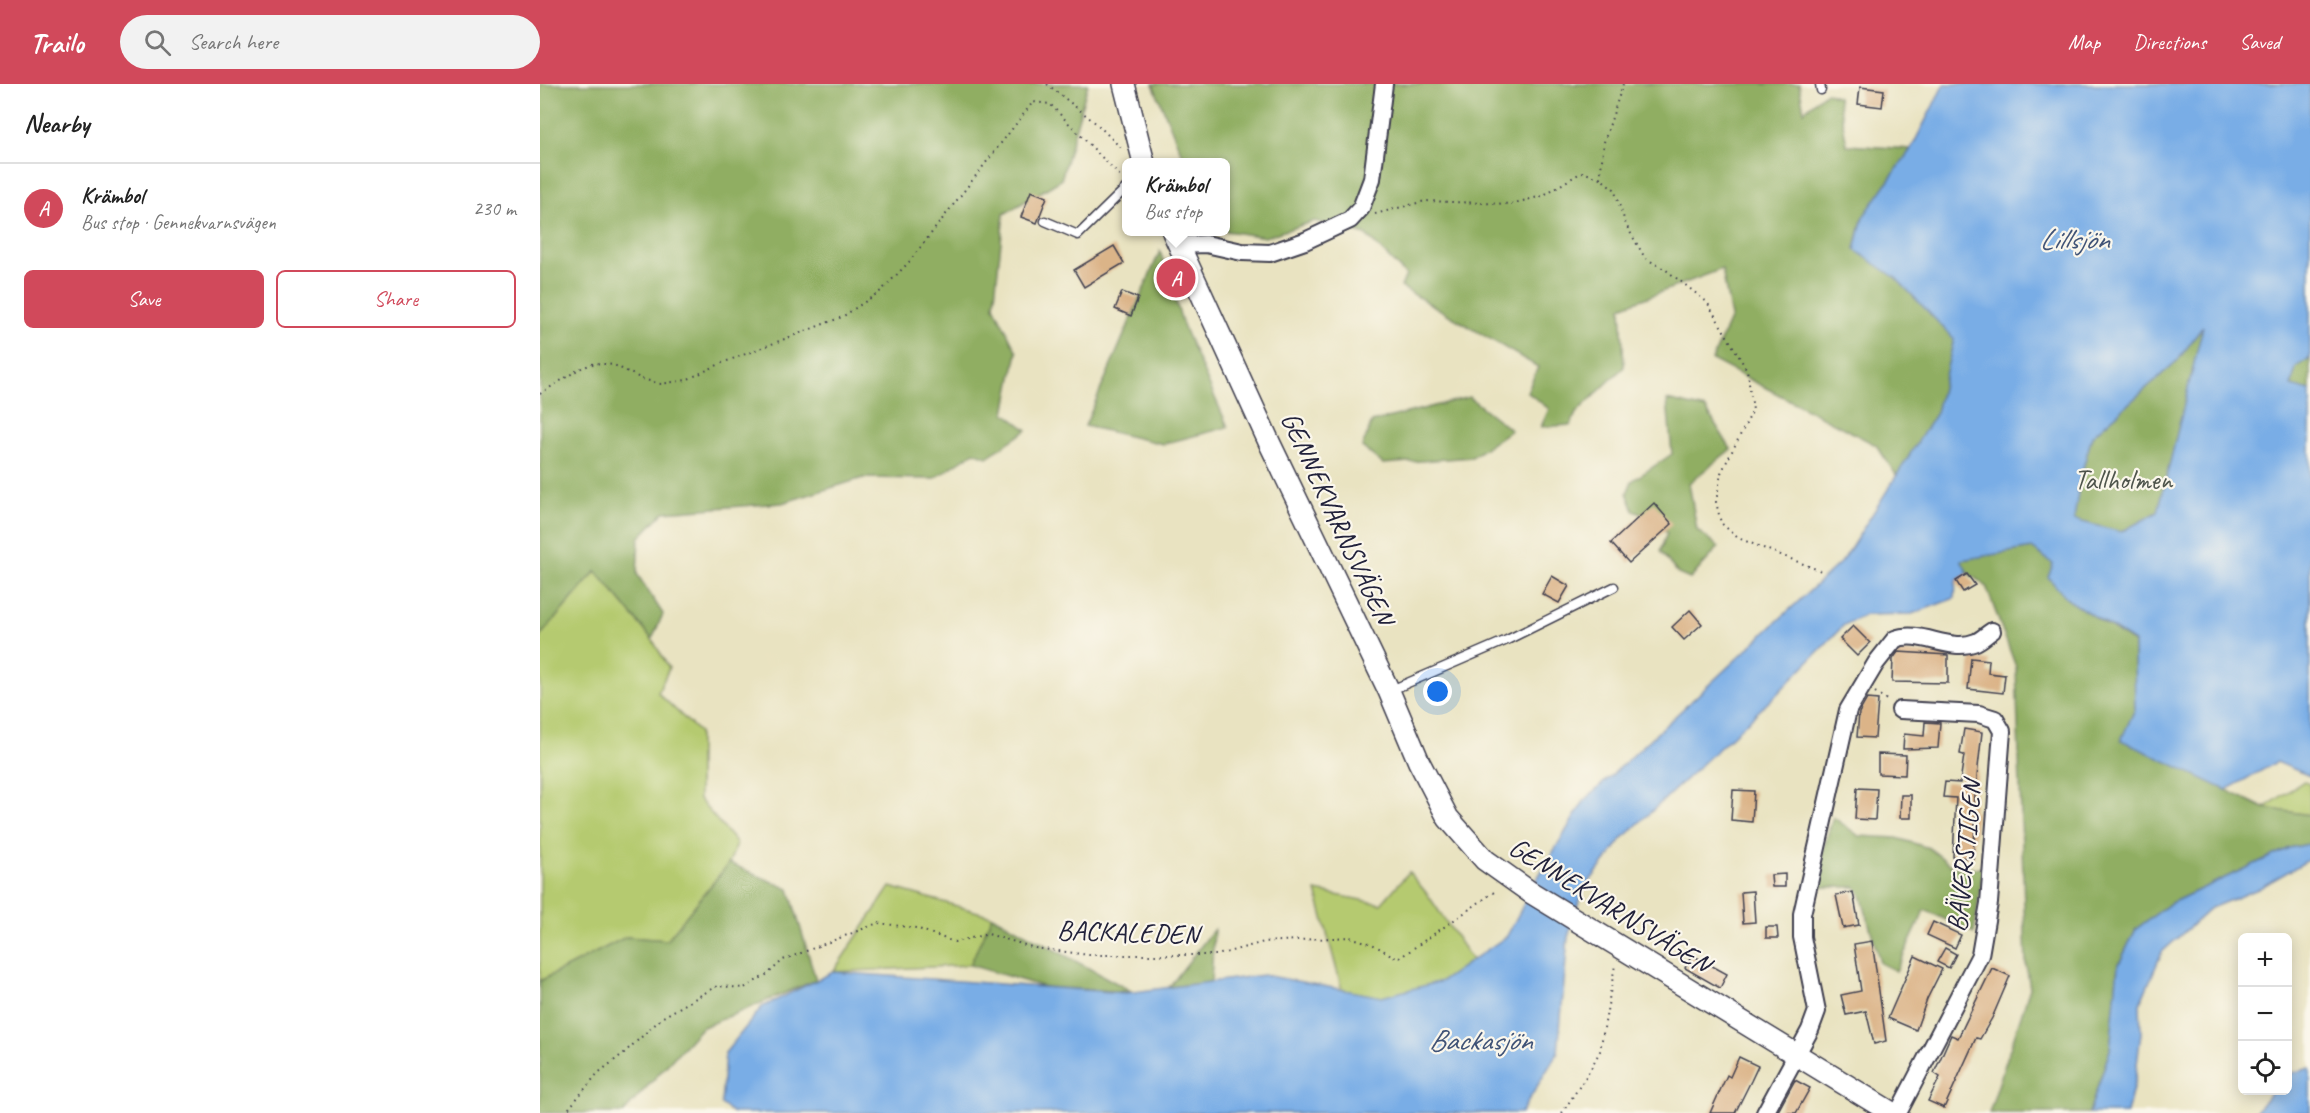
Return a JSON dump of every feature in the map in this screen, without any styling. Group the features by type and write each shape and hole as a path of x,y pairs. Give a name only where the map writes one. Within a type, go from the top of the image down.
{"street":[{"path":"1124,84 1136,158"},
{"path":"1176,238 1242,252 1269,254 1305,241 1354,215 1361,208 1372,179 1384,84"},
{"name":"GENNEKVARNSVÄGEN","path":"1176,238 1275,455 1389,691 1419,762 1448,818 1485,860 1530,892 1892,1113"},
{"path":"1765,1113 1817,1011 1802,937 1802,914 1848,710 1895,639 1914,636 1958,644 1975,642 1992,631"},
{"name":"BÄVERSTIGEN","path":"1898,1113 1980,955 1989,903 2002,731 1995,720 1979,714 1900,710"}],"lane":[{"path":"1045,221 1078,235 1122,192"},
{"path":"1389,691 1507,640 1614,587"}],"path":[{"path":"1047,84 1135,158"},
{"path":"1600,178 1604,142 1623,84"},
{"path":"540,394 579,369 595,363 614,365 642,379 661,384 686,380 722,363 842,317 881,291 909,262 1033,102 1050,104 1122,179"},
{"path":"1354,215 1375,214 1425,201 1511,204 1542,196 1582,172 1600,178 1614,189 1626,225 1645,258 1666,270 1707,302 1747,370 1753,410 1721,473 1716,502 1721,523 1738,538 1821,571"},
{"path":"1864,684 1900,710"},
{"name":"BACKALEDEN","path":"565,1113 598,1073 624,1053 663,1017 717,986 744,988 768,974 783,960 878,923 916,928 954,942 988,934 1035,948 1089,955 1217,955 1264,942 1350,937 1372,944 1398,959 1512,879"},
{"path":"1562,1113 1600,1051 1619,945"}],"green space":[{"path":"540,84 1088,84 1061,180 1004,214 994,306 1017,352 1005,413 1027,430 987,457 974,452 934,479 863,478 782,503 664,512 639,538 637,574 663,614 652,639 596,571 540,636"},
{"path":"1153,84 1799,84 1804,111 1826,92 1838,97 1847,145 1911,149 1862,219 1855,249 1896,278 1954,339 1936,413 1897,476 1876,445 1712,360 1731,317 1722,269 1621,307 1624,367 1576,413 1571,425 1541,427 1549,409 1527,392 1538,367 1401,287 1406,275 1366,235 1315,221 1265,237 1230,232 1230,158 1183,158"},
{"path":"1160,251 1184,328 1228,427 1163,444 1085,426"},
{"name":"Tallholmen","path":"2204,324 2158,512 2121,532 2073,520 2080,479 2092,436 2178,360"},
{"path":"2310,358 2310,391 2291,387 2296,366"},
{"path":"1469,397 1511,430 1472,457 1383,464 1362,447 1372,422"},
{"path":"1667,400 1706,409 1731,449 1689,483 1697,530 1719,547 1690,579 1678,574 1660,551 1667,533 1646,516 1634,511 1627,493 1632,481 1672,454"},
{"path":"2032,548 2054,564 2067,599 2134,643 2135,709 2122,740 2264,808 2310,815 2310,844 2289,848 2171,903 2136,929 2118,966 2110,1050 2089,1113 1989,1113 2030,988 2026,965 2016,667 1986,586 1968,573 1960,560"},
{"path":"596,571 652,639 669,668 658,693 699,732 699,799 737,844 729,863 667,940 626,937 540,981 540,636"},
{"path":"2304,781 2310,785 2310,815 2264,808"},
{"path":"1833,817 1859,836 1897,838 1929,848 1955,868 1983,868 1974,933 1925,910 1896,971 1880,963 1861,895 1856,887 1812,887"},
{"path":"729,863 789,889 816,980 701,1028 623,1113 540,1113 540,981 626,937 667,940"},
{"path":"1409,872 1428,895 1472,960 1442,981 1382,997 1342,990 1316,891 1381,904"},
{"path":"890,887 992,916 970,965 833,972"},
{"path":"992,916 1133,992 1044,987 970,965"},
{"path":"1214,929 1211,982 1169,987"}],"water":[{"name":"Lillsjön","path":"1944,84 2310,84 2310,358 2296,367 2291,386 2310,391 2310,776 2277,762 2226,790 2121,740 2135,709 2134,642 2067,599 2048,577 2053,564 2032,548 1961,560 1968,573 1956,581 1955,598 1912,614 1865,615 1844,625 1776,695 1623,838 1583,890 1568,937 1558,1052 1521,1113 733,1113 721,1104 725,1053 762,1007 833,972 1126,993 1264,975 1382,997 1442,981 1507,936 1538,877 1584,801 1844,559 1936,413 1954,339 1896,278 1855,250 1863,217 1911,149","holes":["2203,326 2158,512 2121,532 2074,520 2080,479 2092,436 2178,360"]},
{"path":"2310,844 2310,859 2258,889 2211,908 2162,952 2140,1004 2141,1033 2135,1080 2127,1113 2089,1113 2110,1050 2118,966 2136,929 2171,903 2289,848"},
{"path":"2310,1068 2310,1113 2255,1113 2269,1095 2292,1095 2292,1073"}],"building":[{"path":"1860,87 1884,90 1882,107 1858,104"},
{"path":"1031,191 1047,197 1037,223 1021,217"},
{"path":"1114,246 1124,263 1084,287 1074,270"},
{"path":"1122,292 1138,298 1131,316 1115,309"},
{"path":"1654,503 1672,524 1629,563 1611,543"},
{"path":"1967,574 1975,585 1963,592 1956,581"},
{"path":"1552,576 1569,586 1559,603 1542,594"},
{"path":"1690,610 1702,624 1684,640 1672,627"},
{"path":"1853,626 1870,643 1857,656 1840,639"},
{"path":"1898,652 1948,655 1948,683 1892,682 1893,659"},
{"path":"1971,658 1989,660 1988,673 2005,675 2003,693 1968,689"},
{"path":"1867,699 1878,700 1875,738 1857,737 1859,713"},
{"path":"1925,722 1940,723 1938,748 1903,749 1904,734 1924,736"},
{"path":"1964,729 1982,732 1973,812 1976,812 1973,858 1953,857 1956,798 1943,797 1945,782 1960,783 1964,755 1960,754"},
{"path":"1878,754 1906,755 1905,775 1878,774"},
{"path":"1857,788 1877,789 1875,820 1855,819"},
{"path":"1733,790 1754,791 1752,822 1731,820"},
{"path":"1901,795 1911,795 1911,818 1900,818"},
{"path":"1785,874 1785,887 1772,887 1771,875"},
{"path":"1753,891 1755,922 1743,923 1741,892"},
{"path":"1853,892 1859,925 1843,928 1836,895"},
{"path":"1933,922 1961,935 1955,948 1927,935"},
{"path":"1766,927 1777,927 1778,938 1766,938"},
{"path":"1872,941 1886,1041 1874,1044 1866,1011 1846,1015 1841,995 1861,991 1854,944"},
{"path":"1945,948 1956,954 1949,968 1937,962"},
{"path":"1692,955 1727,974 1720,988 1685,968"},
{"path":"1915,956 1942,969 1927,999 1916,1030 1888,1018"},
{"path":"1992,968 2010,976 1992,1018 1980,1039 1976,1038 1944,1108 1928,1101 1940,1077 1934,1073 1951,1035 1958,1038"},
{"path":"1739,1057 1758,1066 1735,1113 1710,1113 1727,1075 1730,1077"},
{"path":"1795,1080 1810,1088 1796,1113 1777,1113"}],"place":[{"name":"Krämbol","path":"1176,278"}],"water label":[{"name":"Backasjön","path":"1480,1040"}]}
